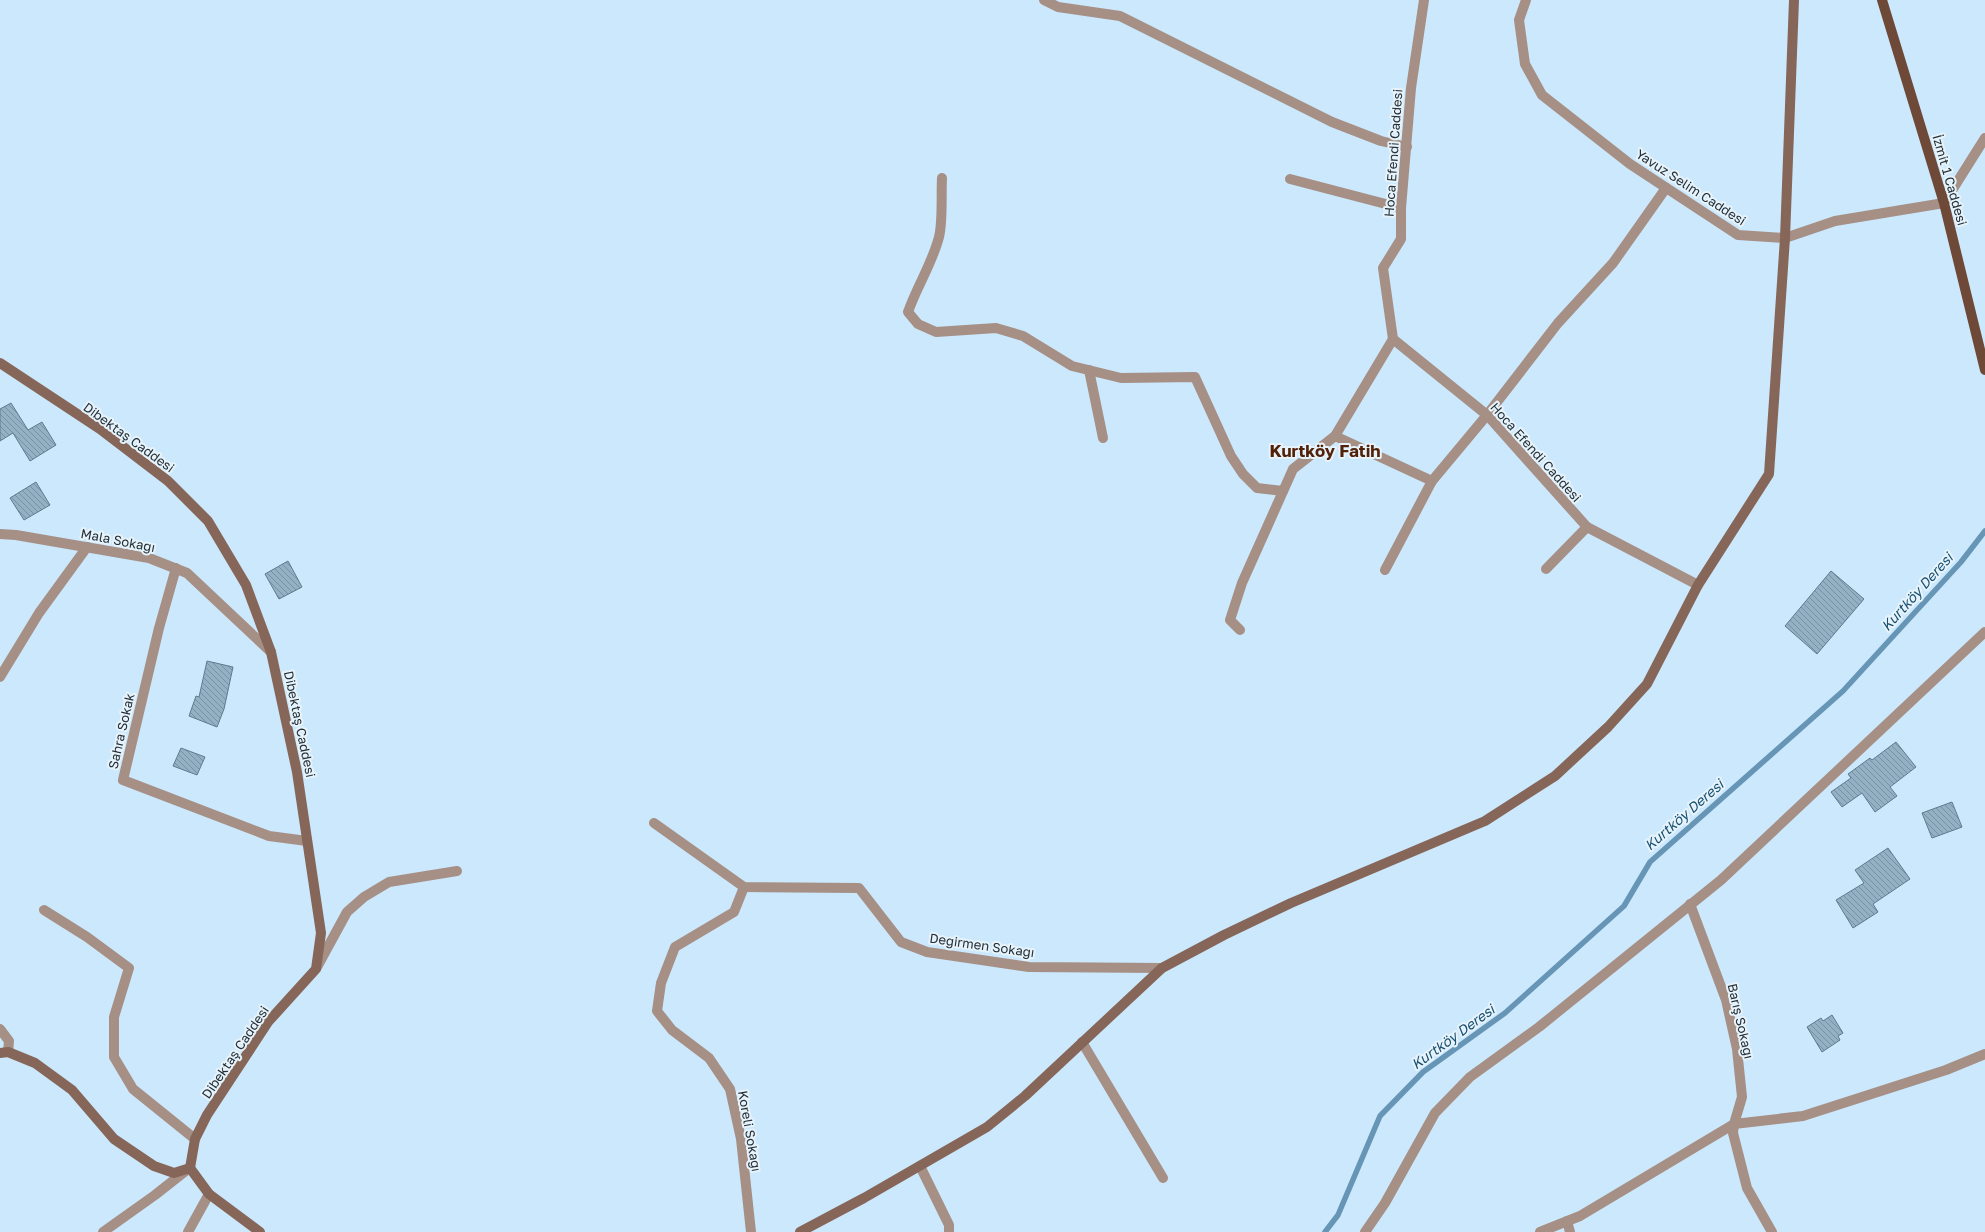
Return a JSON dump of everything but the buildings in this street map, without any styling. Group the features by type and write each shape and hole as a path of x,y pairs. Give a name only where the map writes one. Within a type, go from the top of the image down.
{"main road":[{"name":"İzmit 1 Caddesi","path":"1882,0 1944,203 1985,370"}],"street":[{"path":"1044,0 1058,7 1120,16 1332,122 1381,140 1407,147"},
{"name":"Hoca Efendi Caddesi","path":"1424,0 1411,88 1401,208 1401,239 1383,268 1393,339 1487,415 1587,528 1698,585"},
{"name":"Yavuz Selim Caddesi","path":"1526,0 1519,20 1525,64 1542,95 1630,164 1738,235 1785,238 1835,221 1944,203"},
{"path":"800,1232 920,1166 987,1127 1025,1096 1162,968 1224,935 1291,903 1485,821 1556,776 1608,727 1647,684 1698,585 1769,474 1785,238 1794,0"},
{"path":"1944,203 1985,138"},
{"path":"942,178 940,235 930,266 914,295 908,312 918,324 936,332 996,328 1023,336 1072,366 1121,378 1195,377 1231,456 1243,474 1257,488 1283,491"},
{"path":"1290,179 1401,208"},
{"path":"1385,570 1432,481 1487,415 1558,323 1613,263 1666,188"},
{"path":"1240,630 1230,620 1242,583 1293,469 1335,436 1393,339"},
{"name":"Dibektaş Caddesi","path":"0,363 106,434 168,481 208,521 246,585 271,652 297,772 321,933 316,969 268,1022 207,1115 195,1139 190,1168"},
{"path":"1089,370 1103,438"},
{"path":"1335,436 1432,481"},
{"path":"1546,569 1587,528"},
{"name":"Mala Sokağı","path":"0,534 16,535 149,558 176,568 187,573 271,652"},
{"path":"0,677 39,613 87,547"},
{"name":"Sahra Sokak","path":"176,568 159,628 123,780 269,836 307,840"},
{"path":"1365,1232 1385,1203 1434,1113 1465,1082 1539,1028 1721,880 1985,632"},
{"path":"654,823 744,887"},
{"path":"316,969 347,912 364,898 389,882 457,871"},
{"name":"Değirmen Sokağı","path":"744,887 859,888 901,942 927,952 1029,967 1162,968"},
{"name":"Koreli Sokağı","path":"744,887 734,912 675,947 661,983 657,1011 672,1030 709,1058 730,1089 741,1139 751,1232"},
{"name":"Barış Sokağı","path":"1690,904 1726,1000 1737,1049 1742,1098 1734,1124"},
{"path":"44,910 87,937 129,968 114,1017 114,1057 133,1089 195,1139"},
{"path":"0,1029 9,1041 4,1052 35,1063 72,1090 114,1139 154,1166 174,1173 190,1168"},
{"path":"1082,1042 1163,1178"},
{"path":"1540,1232 1580,1216 1734,1124 1803,1116 1946,1070 1985,1054"},
{"path":"1734,1124 1733,1134 1747,1188 1772,1232"},
{"path":"920,1166 949,1226 950,1232"},
{"path":"190,1168 209,1194 260,1232"},
{"path":"103,1232 190,1168"},
{"path":"188,1232 209,1194"},
{"path":"1567,1221 1570,1232"}],"waterway":[{"name":"Kurtköy Deresi","path":"1325,1232 1338,1215 1380,1116 1423,1072 1505,1013 1624,906 1650,862 1843,691 1961,562 1985,531"}],"district":[{"name":"Kurtköy Fatih","path":"1325,451"}]}
